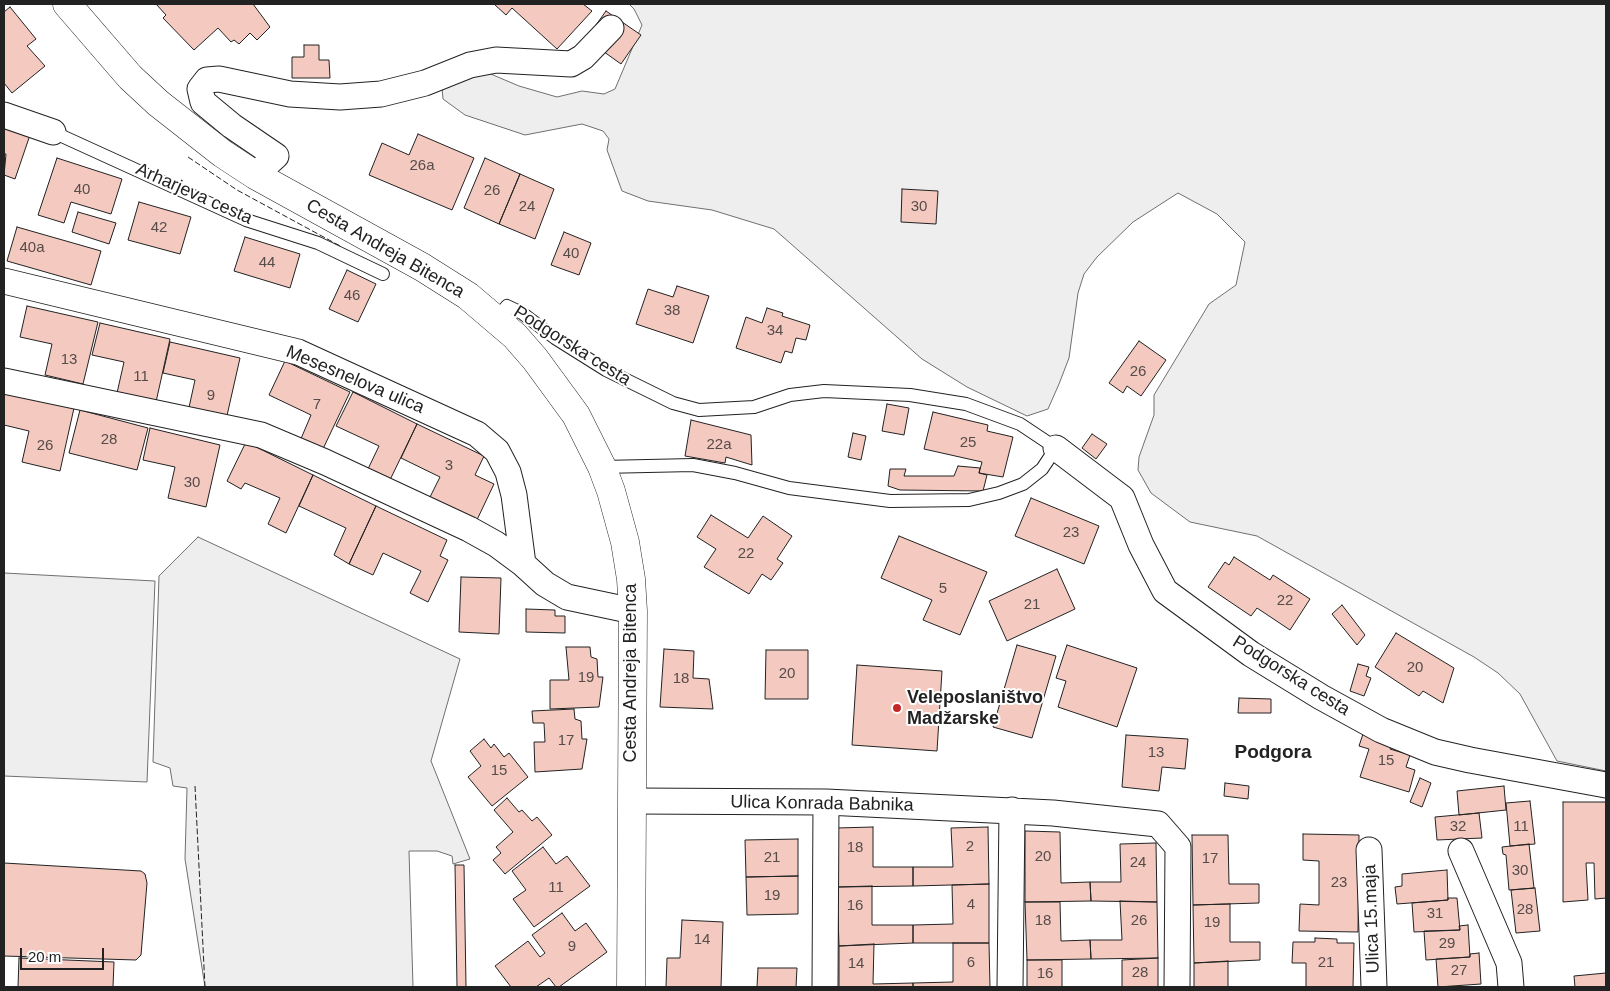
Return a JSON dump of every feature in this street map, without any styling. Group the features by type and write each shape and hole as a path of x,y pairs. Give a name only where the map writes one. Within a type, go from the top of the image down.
{"street":[{"name":"Cesta Andreja Bitenca","path":"67,4 130,77 192,132 255,175 429,271 468,296 496,319 535,359 576,416 602,467 625,542 633,611 631,987"},
{"path":"255,175 276,156 232,126 203,102 200,89 207,80 219,79 290,94 340,97 382,94 426,83 470,64 496,60 571,64 583,57 611,28"},
{"name":"Arharjeva cesta","path":"4,115 53,132"},
{"name":"Mesesnelova ulica","path":"4,281 298,352 478,434 497,451 508,472 514,495 523,564"},
{"path":"4,381 261,435 325,462 469,529 496,544 523,564 545,584 567,597 633,611"},
{"name":"Podgorska cesta","path":"1056,448 1122,498 1140,546 1165,591 1251,654 1313,692 1381,730 1435,752 1606,785"},
{"name":"Ulica Konrada Babnika","path":"632,801 826,802 1012,810 1158,824 1178,847 1178,987"},
{"path":"825,987 826,802"},
{"path":"1010,987 1012,810"},
{"name":"Ulica 15.maja","path":"1369,850 1374,987"},
{"path":"1461,851 1509,963 1511,987"}],"lane":[{"name":"Arharjeva cesta","path":"53,132 246,220 318,242 383,274"},
{"name":"Podgorska cesta","path":"496,319 507,306 522,313 555,338 606,370 673,403 699,410 754,407 790,395 824,391 910,395 966,404 1020,424 1056,448"},
{"path":"602,467 693,465 735,473 789,488 890,501 969,500 999,493 1022,484 1042,469 1056,448"}],"shaded area":[{"path":"629,4 1606,4 1606,771 1557,761 1520,694 1498,673 1474,657 1257,536 1190,522 1151,493 1138,470 1139,457 1154,415 1154,395 1209,304 1236,285 1245,242 1217,214 1178,193 1133,222 1097,257 1084,274 1078,293 1069,358 1048,409 1027,416 967,387 922,359 774,229 712,210 648,201 622,191 607,150 609,139 603,131 582,124 525,135 465,115 443,99 442,88 479,69 519,86 557,97 582,91 604,94 615,89 642,25 634,9"},
{"path":"198,537 460,659 431,761 470,859 453,864 452,856 437,851 409,851 413,987 205,987 185,859 187,788 173,786 170,768 153,762 159,576"},
{"path":"4,573 155,581 147,782 4,776"}],"building":[{"path":"156,4 253,4 270,27 257,40 250,33 239,44 234,40 231,42 218,28 194,50 163,18 166,15"},
{"path":"494,4 583,4 592,11 557,49 512,8 506,15"},
{"path":"10,7 36,39 27,46 45,66 12,93 4,83 4,12"},
{"path":"606,11 641,35 621,64 586,39"},
{"path":"304,45 319,45 319,60 329,60 330,78 292,78 292,57 304,57"},
{"path":"4,126 30,135 15,179 4,175 6,154 4,154"},
{"path":"418,134 474,158 452,210 369,175 382,143 409,155"},
{"path":"57,158 122,179 111,214 71,202 64,223 38,215"},
{"path":"485,158 520,174 499,224 464,208"},
{"path":"520,174 554,189 535,239 499,224"},
{"path":"902,189 938,191 936,224 901,222"},
{"path":"139,202 191,217 180,254 128,240"},
{"path":"78,212 116,223 109,244 72,232"},
{"path":"17,227 101,251 91,285 7,261"},
{"path":"564,232 591,243 579,275 551,265"},
{"path":"245,237 300,254 290,288 234,271"},
{"path":"347,270 376,284 358,322 329,309"},
{"path":"677,286 709,296 693,343 636,324 648,289 673,297"},
{"path":"27,306 98,322 83,384 45,375 52,344 20,337"},
{"path":"767,308 783,313 782,316 810,325 806,340 796,338 792,353 785,351 781,363 736,348 746,317 762,323"},
{"path":"100,323 170,339 156,402 117,393 124,362 92,355"},
{"path":"1139,341 1166,360 1141,396 1127,386 1123,393 1109,383"},
{"path":"170,342 240,358 226,420 188,412 195,380 163,373"},
{"path":"285,361 350,392 322,451 300,441 311,415 269,395"},
{"path":"4,392 74,408 60,471 22,462 29,431 4,425"},
{"path":"353,392 417,424 389,482 367,471 379,446 336,426"},
{"path":"887,404 909,408 904,435 882,431"},
{"path":"80,410 148,428 137,470 69,453"},
{"path":"933,412 988,425 987,431 1013,437 1003,477 979,473 982,462 924,449"},
{"path":"691,420 751,435 752,465 726,457 725,463 685,456"},
{"path":"417,424 484,456 475,475 494,484 475,524 428,501 440,477 401,458"},
{"path":"150,428 220,445 206,507 168,498 175,467 143,460"},
{"path":"853,433 866,436 861,460 848,457"},
{"path":"1092,434 1107,444 1096,459 1082,448"},
{"path":"246,442 313,475 286,533 268,524 280,498 245,483 241,489 227,481"},
{"path":"958,466 980,468 979,473 987,475 983,491 900,490 888,486 890,469 906,469 904,476 954,476"},
{"path":"313,475 376,506 349,564 334,555 346,528 299,506"},
{"path":"1031,498 1099,526 1084,564 1015,536"},
{"path":"376,506 447,540 440,556 448,560 428,602 410,593 421,571 383,553 373,575 349,564"},
{"path":"711,515 748,538 763,516 792,536 777,559 783,563 771,580 762,574 749,594 704,567 716,549 697,537"},
{"path":"899,536 987,572 960,635 923,620 932,600 881,578"},
{"path":"1234,557 1270,580 1273,575 1310,599 1290,630 1257,608 1251,616 1208,587 1225,562 1229,565"},
{"path":"1057,569 1075,609 1007,641 989,601"},
{"path":"461,577 501,578 499,634 459,632"},
{"path":"1342,605 1365,635 1357,645 1332,614"},
{"path":"526,609 555,610 555,616 565,616 565,633 526,632"},
{"path":"1396,633 1454,668 1443,703 1423,691 1419,696 1375,667"},
{"path":"1017,645 1056,656 1032,738 993,727"},
{"path":"1067,645 1137,668 1117,727 1058,707 1066,681 1056,678"},
{"path":"566,647 590,647 591,657 597,659 598,677 603,677 599,707 550,709 550,680 569,680"},
{"path":"664,649 694,651 693,678 709,679 713,709 660,707"},
{"path":"766,650 808,650 808,699 765,699"},
{"path":"1358,664 1369,667 1366,676 1371,678 1364,696 1350,691"},
{"name":"Veleposlaništvo Madžarske","path":"857,665 942,671 937,751 852,745"},
{"path":"1239,698 1271,699 1271,713 1238,713"},
{"path":"574,709 575,719 581,721 582,739 587,739 582,769 535,772 534,742 545,742 544,723 533,723 532,711"},
{"path":"1365,728 1394,739 1390,749 1410,755 1406,767 1415,770 1409,792 1360,777 1369,749 1359,746"},
{"path":"1126,735 1188,739 1185,769 1162,767 1159,791 1122,787"},
{"path":"484,739 491,748 494,744 504,757 509,753 528,777 492,806 468,777 481,766 470,751"},
{"path":"1420,778 1431,783 1422,807 1410,802"},
{"path":"1225,783 1249,786 1248,799 1224,796"},
{"path":"1504,786 1506,810 1459,815 1457,791"},
{"path":"507,798 519,812 522,810 532,821 537,817 552,835 505,874 493,860 501,853 496,847 513,832 494,810"},
{"path":"1530,801 1535,844 1510,846 1506,803"},
{"path":"1563,802 1606,802 1606,898 1595,899 1594,863 1586,863 1588,900 1563,902"},
{"path":"1479,813 1482,838 1437,840 1435,817"},
{"path":"873,827 873,867 913,867 913,886 837,887 836,828"},
{"path":"988,827 989,884 913,886 913,867 953,867 951,828"},
{"path":"1025,831 1060,832 1061,883 1090,882 1091,901 1025,902"},
{"path":"1303,834 1359,835 1358,932 1299,931 1300,904 1319,905 1319,861 1303,860"},
{"path":"1192,835 1228,835 1229,884 1259,884 1259,903 1193,905"},
{"path":"798,839 798,876 746,877 745,840"},
{"path":"1156,843 1157,902 1091,901 1090,882 1121,882 1120,844"},
{"path":"1529,844 1534,888 1509,890 1506,855 1503,854 1502,847"},
{"path":"543,847 556,864 567,856 590,886 534,927 513,899 526,890 512,871"},
{"path":"4,863 141,871 145,874 147,883 141,955 136,960 4,956"},
{"path":"455,865 464,865 466,987 457,987"},
{"path":"1447,870 1448,900 1397,904 1395,887 1402,886 1402,874"},
{"path":"798,876 798,914 747,915 746,877"},
{"path":"989,884 989,943 913,943 913,925 953,924 952,885"},
{"path":"872,886 872,925 913,925 913,943 839,946 837,887"},
{"path":"1535,888 1540,931 1516,933 1511,890"},
{"path":"1448,898 1457,898 1460,930 1414,932 1412,903 1448,900"},
{"path":"1120,901 1157,902 1158,958 1091,959 1090,940 1122,940"},
{"path":"1025,902 1060,902 1061,941 1090,940 1091,959 1027,960"},
{"path":"1230,904 1230,942 1260,942 1260,960 1194,963 1193,905"},
{"path":"562,913 575,931 586,923 607,952 559,987 556,987 549,978 536,987 511,987 495,966 528,941 540,957 545,953 532,935"},
{"path":"682,920 723,922 721,987 666,987 667,958 680,958"},
{"path":"1468,925 1470,957 1426,960 1424,931 1460,930 1459,926"},
{"path":"1315,938 1337,939 1337,943 1354,943 1353,987 1306,987 1306,963 1292,963 1293,942 1315,942"},
{"path":"953,943 989,943 990,987 913,987 913,983 953,982"},
{"path":"874,944 873,984 913,983 913,987 839,987 839,946"},
{"path":"1479,953 1481,984 1438,987 1436,959 1470,957 1470,954"},
{"path":"19,958 114,962 113,987 18,987"},
{"path":"1158,958 1158,987 1122,987 1122,960"},
{"path":"1027,960 1062,960 1062,987 1027,987"},
{"path":"1228,961 1228,987 1194,987 1194,963"},
{"path":"758,968 797,968 796,987 757,987"},
{"path":"1606,973 1606,987 1575,987 1574,976"}],"fence":[{"path":"188,157 237,190 342,247"},
{"path":"195,786 205,987"}],"place":[{"name":"Veleposlaništvo Madžarske","path":"897,708"}],"district":[{"name":"Podgora","path":"1273,753"}]}
